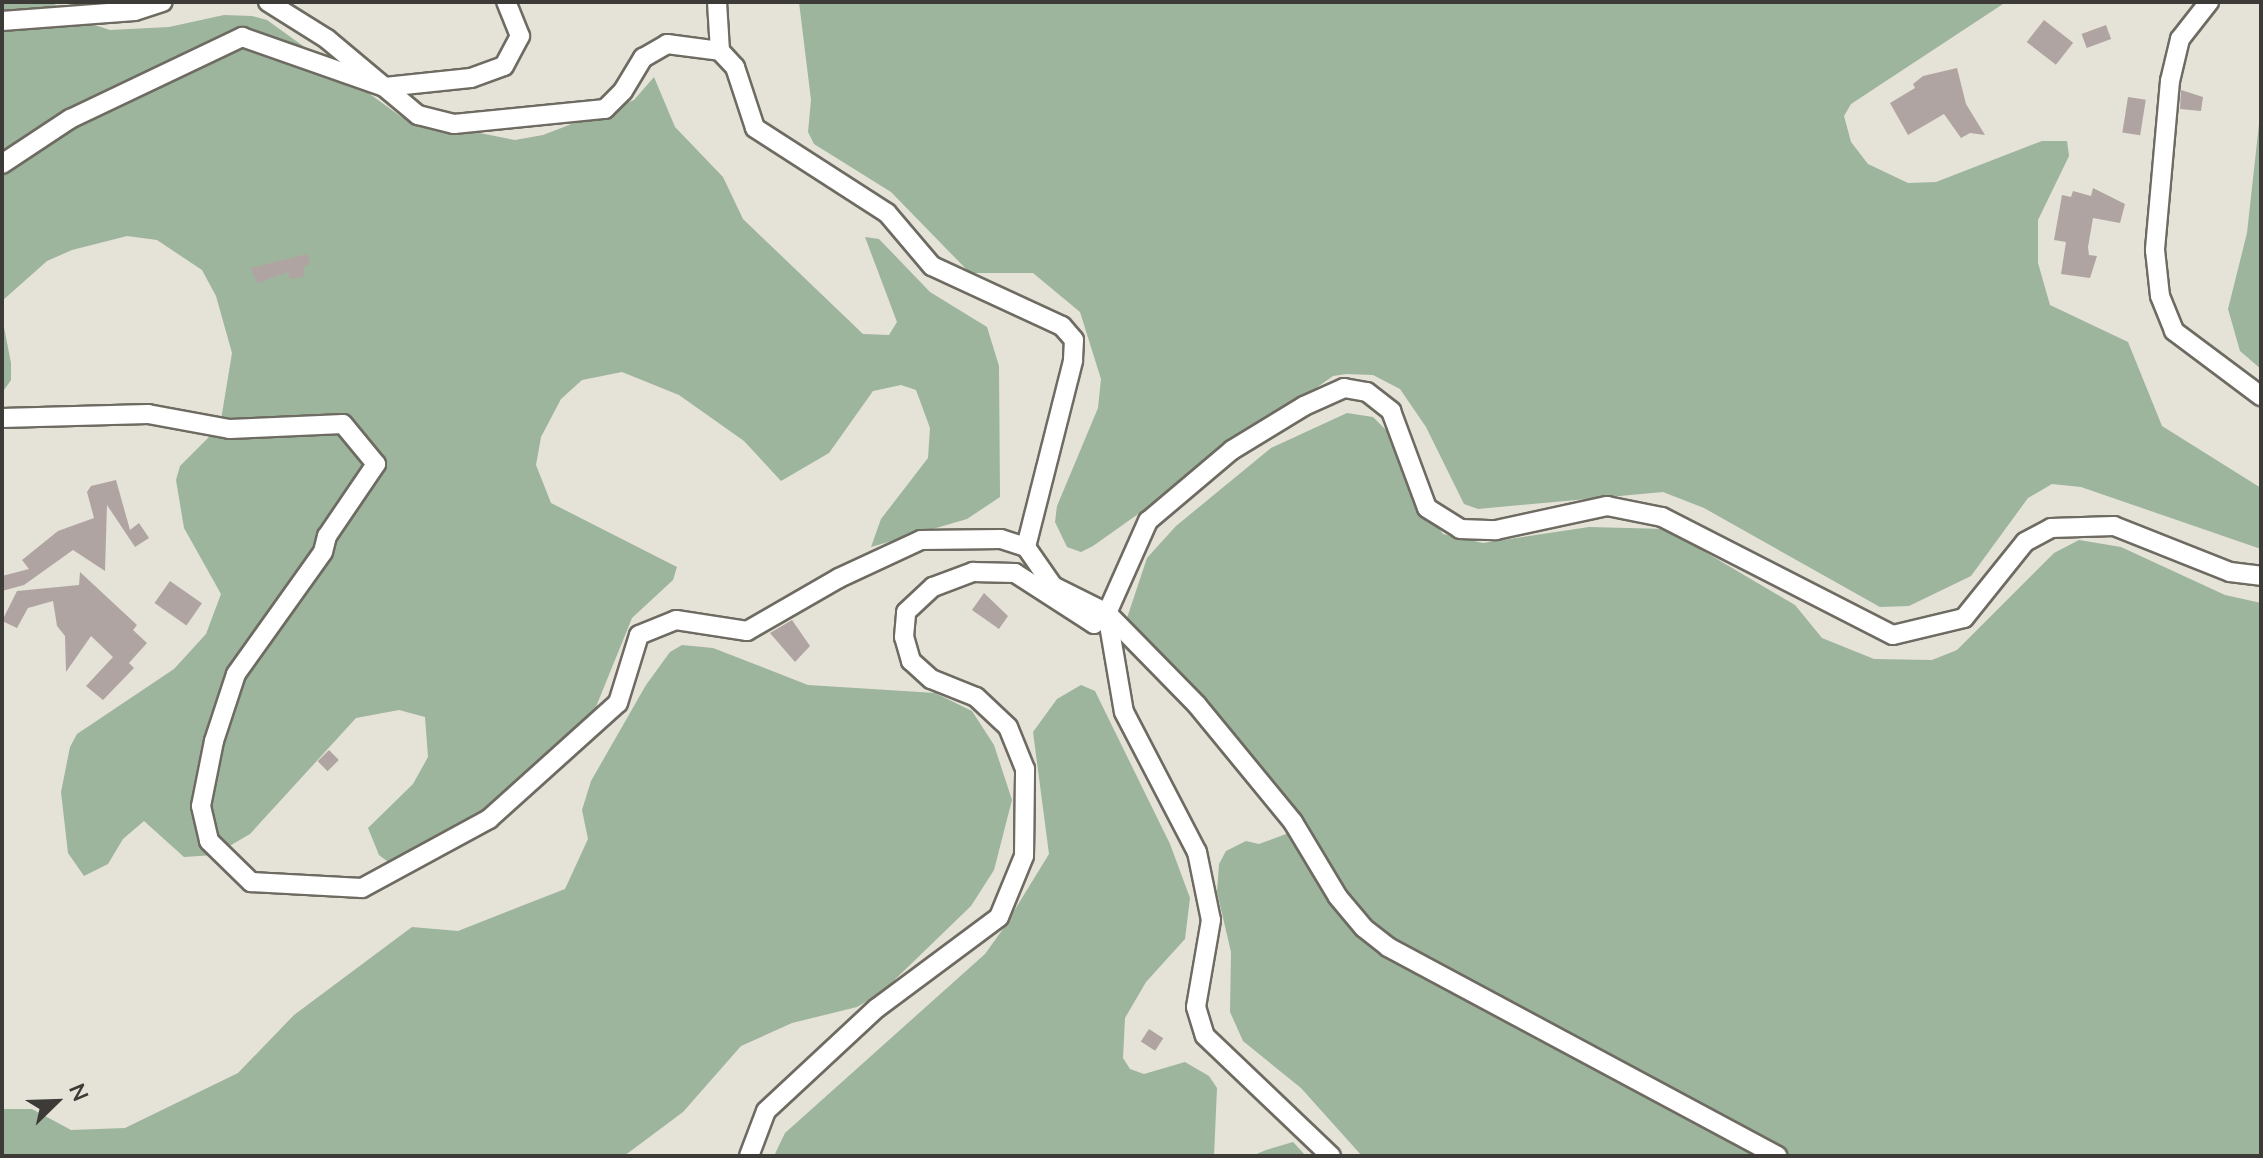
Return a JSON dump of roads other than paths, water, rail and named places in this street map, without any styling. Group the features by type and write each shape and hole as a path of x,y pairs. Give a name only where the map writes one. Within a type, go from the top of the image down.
{"street":[{"path":"2,21 135,11 163,2"},
{"path":"268,2 327,39 418,115 454,124 605,109 623,91 643,58 667,44 720,51 735,67 755,128 887,213 932,266 1062,326 1074,340 1073,361 1026,547"},
{"path":"2,164 70,119 242,37 385,87 471,78 504,66 520,36 506,2"},
{"path":"717,2 720,51"},
{"path":"2209,2 2180,39 2170,81 2155,250 2160,296 2174,331 2261,396"},
{"path":"749,1156 766,1111 877,1008 999,917 1024,856 1025,769 1008,727 976,697 931,679 911,661 904,637 906,612 933,587 973,572 1001,572 1015,573 1094,624 1107,613 1148,521 1232,450 1304,406 1344,388 1367,392 1391,411 1427,508 1460,529 1496,530 1607,506 1662,517 1893,635 1964,618 2025,542 2051,528 2114,526 2230,572 2261,576"},
{"path":"2,418 148,414 230,429 343,424 376,464 327,536 323,552 236,674 214,741 201,806 209,841 225,863 251,882 286,887 362,888 489,819 618,703 639,635 676,620 747,631 839,578 921,540 972,536 1026,547 1053,586 1107,613 1254,771 1364,928 1388,947 1777,1156"},
{"path":"1107,613 1124,712 1197,852 1211,920 1196,1007 1205,1036 1331,1156"}]}
